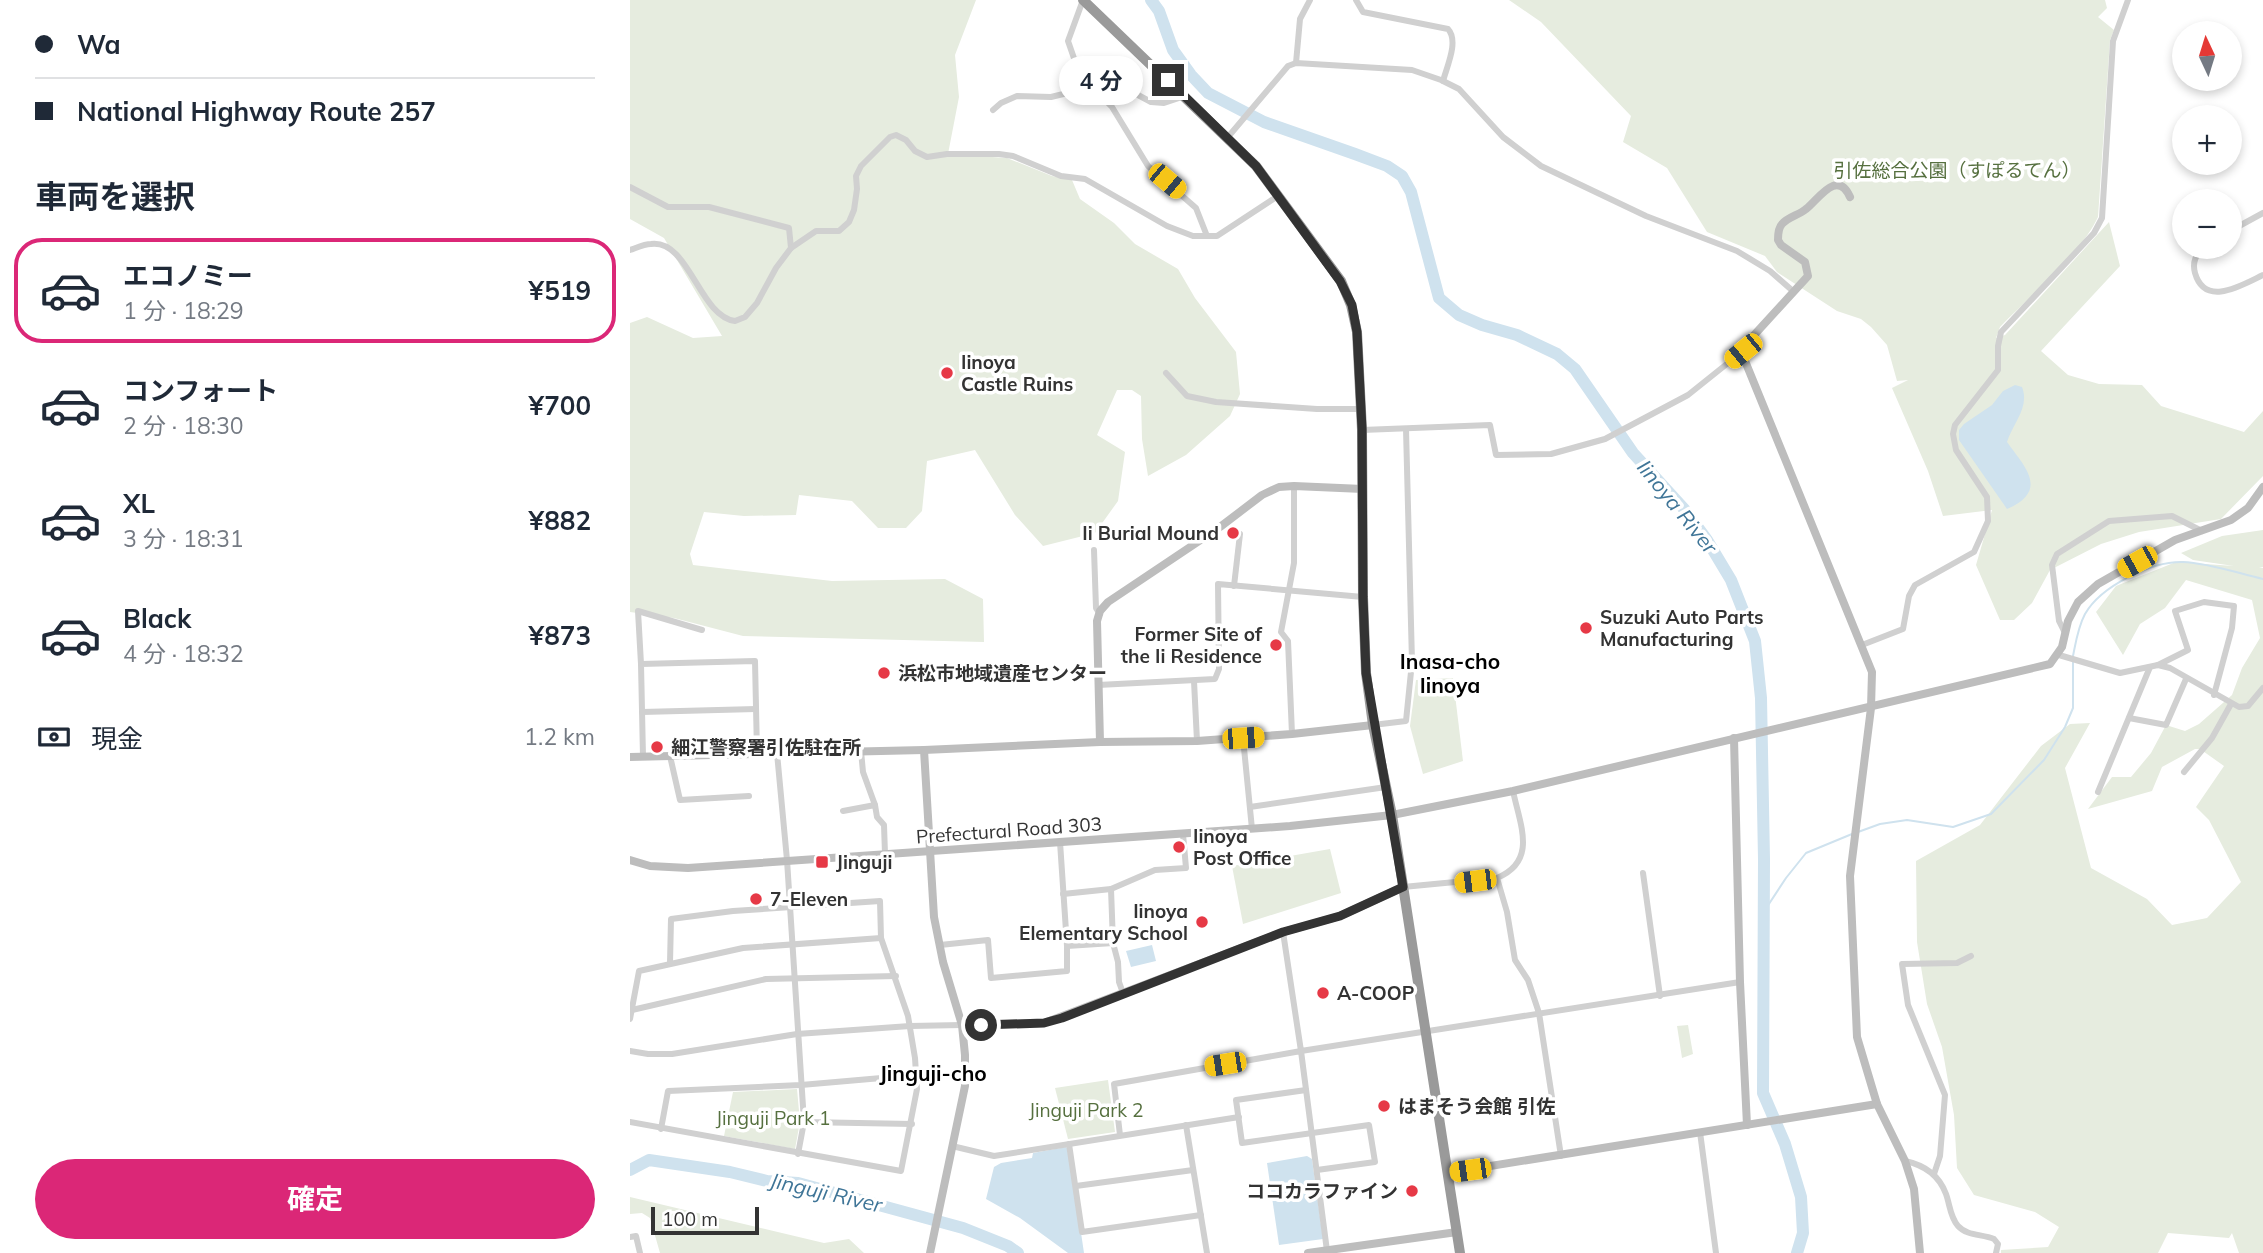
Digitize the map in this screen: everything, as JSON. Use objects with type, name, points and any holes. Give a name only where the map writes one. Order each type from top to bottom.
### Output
[{"type":"highway","points":[[1083,0],[1256,166],[1340,281],[1352,305],[1357,332],[1362,429],[1366,673],[1373,725],[1392,815],[1460,1253]]},
{"type":"street","points":[[1083,0],[1068,41],[1076,64],[1092,87],[1112,107],[1148,166],[1196,208],[1207,236]]},
{"type":"street","points":[[1296,63],[1300,19],[1310,0]]},
{"type":"street","points":[[1356,0],[1363,12],[1448,29],[1452,33],[1453,41],[1443,81]]},
{"type":"street","points":[[1862,645],[1903,629],[1909,596],[1915,585],[1974,552],[1988,521],[1987,497],[1956,450],[1953,434],[1955,425],[1998,370],[1997,346],[2001,332],[2094,233],[2102,218],[2113,41],[2128,0]]},
{"type":"street","points":[[1228,137],[1288,66],[1296,63],[1412,70],[1460,89],[1503,137],[1541,166],[1646,216],[1737,251],[1770,271],[1794,292]]},
{"type":"street","points":[[993,110],[1017,96],[1051,97],[1092,87],[1125,88],[1151,102],[1164,103],[1185,96]]},
{"type":"street","points":[[630,250],[653,243],[665,246],[685,264],[713,309],[726,320],[735,321],[745,317],[757,303],[775,268],[791,248],[816,231],[839,231],[849,222],[857,189],[856,176],[861,166],[890,136],[896,135],[927,157],[947,154],[999,154],[1013,156],[1061,176],[1085,179],[1167,226],[1193,236],[1217,236],[1279,195]]},
{"type":"street","points":[[1850,197],[1845,190],[1836,185],[1831,186],[1823,190],[1805,210],[1782,223],[1778,240],[1781,245],[1802,258],[1808,266],[1808,276],[1745,345],[1743,356],[1872,672],[1871,708],[1850,876],[1857,1037],[1877,1104],[1905,1161],[1914,1189],[1920,1253]]},
{"type":"street","points":[[630,187],[668,208],[709,207],[789,228],[791,248]]},
{"type":"street","points":[[2242,224],[2263,213]]},
{"type":"street","points":[[2195,259],[2194,267],[2199,282],[2214,292],[2224,292],[2263,275]]},
{"type":"street","points":[[1362,429],[1490,425],[1496,456],[1551,454],[1605,439],[1688,395],[1743,351]]},
{"type":"street","points":[[1166,373],[1187,396],[1216,402],[1317,409],[1361,409]]},
{"type":"street","points":[[630,757],[1197,741],[1406,721],[1412,662],[1406,429]]},
{"type":"street","points":[[1292,734],[1288,640],[1281,632],[1294,563],[1294,486]]},
{"type":"street","points":[[1100,742],[1097,621],[1108,601],[1220,527],[1262,495],[1279,487],[1363,489]]},
{"type":"street","points":[[2214,695],[2232,628],[2234,606],[2204,602],[2175,611],[2188,650],[2158,665],[2120,673],[2061,655],[2068,621],[2078,603],[2098,583],[2175,540],[2231,520],[2248,508],[2263,487]]},
{"type":"street","points":[[2066,635],[2059,621],[2052,565],[2057,554],[2109,521],[2172,516],[2202,531]]},
{"type":"street","points":[[1234,586],[1240,534]]},
{"type":"street","points":[[1094,550],[1096,608],[1100,614]]},
{"type":"street","points":[[1098,685],[1215,679],[1219,669],[1218,584],[1363,597]]},
{"type":"street","points":[[643,757],[638,611],[702,631]]},
{"type":"street","name":"Prefectural Road 303","points":[[631,863],[666,868],[1252,829],[1392,815],[1513,791],[1871,708],[2050,664],[2061,655]]},
{"type":"street","points":[[641,664],[755,661],[757,753]]},
{"type":"street","points":[[2158,665],[2170,668],[2239,707],[2248,706],[2263,688]]},
{"type":"street","points":[[2098,792],[2150,667]]},
{"type":"street","points":[[2129,718],[2166,725],[2186,679]]},
{"type":"street","points":[[1194,681],[1197,741]]},
{"type":"street","points":[[2184,772],[2211,738],[2231,704]]},
{"type":"street","points":[[642,712],[756,709]]},
{"type":"street","points":[[1243,738],[1252,829]]},
{"type":"street","points":[[1734,738],[1740,982],[1750,1124]]},
{"type":"street","points":[[924,750],[934,917],[962,1025],[965,1086],[931,1250]]},
{"type":"street","points":[[861,751],[863,772],[877,817],[884,825],[885,854]]},
{"type":"street","points":[[777,753],[787,860],[804,1122],[798,1154]]},
{"type":"street","points":[[670,756],[680,800],[749,796]]},
{"type":"street","points":[[1250,807],[1386,787]]},
{"type":"street","points":[[630,1051],[672,1054],[797,1034],[910,1026],[1044,1023],[1283,932],[1340,916],[1403,887],[1497,878],[1509,873],[1522,856],[1522,839],[1513,791]]},
{"type":"street","points":[[843,811],[875,805]]},
{"type":"street","points":[[1063,894],[1111,890],[1155,870],[1186,868],[1183,834]]},
{"type":"street","points":[[940,945],[988,940],[991,978],[1068,971],[1060,842]]},
{"type":"street","points":[[1643,873],[1660,996]]},
{"type":"street","points":[[1497,878],[1507,912],[1515,960],[1528,980],[1539,1013],[1561,1156]]},
{"type":"street","points":[[1111,890],[1113,943],[1123,993]]},
{"type":"street","points":[[630,1122],[901,1171],[912,1124],[917,1089],[916,1075],[910,1026],[896,976],[881,938],[880,901],[733,911],[671,919],[670,963]]},
{"type":"street","points":[[1283,932],[1327,1251]]},
{"type":"street","points":[[630,1019],[639,971],[743,948],[881,938]]},
{"type":"street","points":[[1067,946],[1113,943]]},
{"type":"street","points":[[1934,1174],[1941,1156],[1945,1095],[1908,1005],[1902,964],[1957,963],[1971,956]]},
{"type":"street","points":[[632,1010],[766,979],[896,976]]},
{"type":"street","points":[[1120,1135],[1114,1084],[1301,1051],[1740,982]]},
{"type":"street","points":[[661,1129],[668,1091],[916,1075]]},
{"type":"street","points":[[1306,1090],[1236,1100],[1242,1143],[1369,1125],[1375,1162],[1317,1170]]},
{"type":"street","points":[[1447,1173],[1877,1104]]},
{"type":"street","points":[[952,1146],[994,1156],[1239,1116]]},
{"type":"street","points":[[804,1122],[912,1124]]},
{"type":"street","points":[[1186,1125],[1207,1253]]},
{"type":"street","points":[[1700,1132],[1716,1253]]},
{"type":"street","points":[[1069,1144],[1082,1232],[1201,1215]]},
{"type":"street","points":[[1905,1161],[1916,1163],[1934,1174],[1945,1192],[1957,1225],[1967,1232],[1994,1239],[1997,1244],[1996,1253]]},
{"type":"street","points":[[1076,1186],[1193,1170]]},
{"type":"street","points":[[1308,1253],[1457,1232]]},
{"type":"street","points":[[630,1237],[636,1236],[640,1253]]},
{"type":"green space","points":[[630,0],[976,0],[955,55],[959,97],[948,154],[1007,158],[1052,176],[1072,180],[1080,199],[1114,223],[1135,244],[1178,269],[1195,298],[1236,352],[1240,394],[1230,416],[1186,455],[1148,476],[1142,439],[1141,396],[1132,390],[1117,390],[1097,435],[1125,452],[1118,501],[1095,533],[1043,546],[1015,515],[975,450],[927,461],[922,511],[906,528],[878,528],[852,501],[799,495],[796,515],[744,516],[704,512],[690,554],[693,565],[832,581],[945,579],[983,599],[984,642],[743,636],[674,618],[630,612],[630,323],[647,317],[693,338],[722,336],[664,238],[630,219]]},
{"type":"green space","name":"引佐総合公園（すぽるてん）","points":[[1509,0],[2105,0],[2107,8],[2098,17],[2114,30],[2110,40],[2098,217],[2079,246],[2054,275],[2000,327],[1996,338],[2005,335],[2109,222],[2120,266],[2041,351],[2068,375],[2099,384],[2142,385],[2161,406],[2244,432],[2263,411],[2263,476],[2221,519],[2139,532],[2101,544],[2050,570],[2032,603],[2014,620],[2000,620],[1976,565],[1992,510],[1943,516],[1928,471],[1892,388],[1908,380],[1897,381],[1887,345],[1861,319],[1837,311],[1777,272],[1765,256],[1707,232],[1667,168],[1623,142],[1631,116],[1541,22]]},
{"type":"green space","points":[[2263,530],[2263,567],[2259,568],[2263,568],[2263,1253],[2239,1253],[2232,1233],[2229,1238],[2168,1233],[2158,1253],[2001,1253],[2001,1250],[2048,1247],[2059,1227],[2035,1212],[1974,1195],[1957,1168],[1954,1115],[1942,1047],[1927,1004],[1917,942],[1916,861],[1980,825],[2041,746],[2070,724],[2090,723],[2065,768],[2091,868],[2147,899],[2172,925],[2207,918],[2241,882],[2209,820],[2196,807],[2224,766],[2200,749],[2195,749],[2162,767],[2152,791],[2088,809],[2112,777],[2131,777],[2151,753],[2166,725],[2185,731],[2199,724],[2232,695],[2242,668],[2260,638],[2252,600],[2186,580],[2165,608],[2140,624],[2123,655],[2096,612],[2116,586],[2176,562],[2234,566],[2193,560],[2181,553],[2222,536]]},
{"type":"green space","points":[[1453,678],[1463,761],[1423,774],[1410,726],[1416,680]]},
{"type":"green space","points":[[1330,849],[1341,893],[1243,924],[1232,866]]},
{"type":"green space","points":[[1688,1025],[1693,1054],[1682,1058],[1677,1026]]},
{"type":"green space","name":"Jinguji Park 2","points":[[1108,1080],[1115,1132],[1068,1139],[1055,1088]]},
{"type":"green space","name":"Jinguji Park 1","points":[[797,1089],[800,1122],[795,1149],[724,1136],[733,1092]]},
{"type":"green space","points":[[630,1197],[824,1243],[849,1239],[864,1253],[660,1253],[650,1218],[642,1213],[630,1214]]},
{"type":"water","points":[[2015,385],[2022,387],[2024,401],[2007,442],[2026,468],[2031,486],[2020,502],[2007,509],[1959,440],[1959,430],[1992,405],[2003,391]]},
{"type":"water","points":[[1152,945],[1156,961],[1131,967],[1126,951]]},
{"type":"water","points":[[1066,1147],[1069,1151],[1084,1253],[1068,1253],[1020,1218],[986,1199],[994,1167],[1001,1163],[1032,1158],[1033,1153]]},
{"type":"water","points":[[1307,1156],[1312,1159],[1323,1239],[1279,1245],[1267,1163]]},
{"type":"waterway","name":"Iinoya River","points":[[1151,0],[1159,11],[1173,50],[1208,93],[1264,122],[1387,166],[1402,176],[1411,192],[1439,298],[1459,315],[1517,335],[1557,354],[1575,369],[1633,453],[1685,510],[1731,580],[1755,641],[1761,698],[1764,859],[1763,1093],[1785,1144],[1801,1197],[1803,1233],[1797,1253]]},
{"type":"waterway","points":[[2073,656],[2085,614],[2103,594],[2128,577],[2157,566],[2183,562],[2213,566],[2263,579]]},
{"type":"waterway","points":[[1858,832],[1880,824],[1907,820],[1953,827],[1991,814],[2044,760],[2065,727],[2073,708],[2073,661]]},
{"type":"waterway","points":[[1763,913],[1806,853],[1852,834]]},
{"type":"waterway","name":"Jinguji River","points":[[630,1170],[649,1160],[730,1172],[767,1181],[798,1183],[963,1228],[1008,1246],[1018,1253]]},
{"type":"place","name":"Iinoya Castle Ruins","points":[[947,373]]},
{"type":"place","name":"Ii Burial Mound","points":[[1233,533]]},
{"type":"place","name":"Suzuki Auto Parts Manufacturing","points":[[1586,628]]},
{"type":"place","name":"Former Site of the Ii Residence","points":[[1276,645]]},
{"type":"place","name":"浜松市地域遺産センター","points":[[884,673]]},
{"type":"place","name":"細江警察署引佐駐在所","points":[[657,747]]},
{"type":"place","name":"Iinoya Post Office","points":[[1179,847]]},
{"type":"place","name":"Jinguji","points":[[822,862]]},
{"type":"place","name":"7-Eleven","points":[[756,899]]},
{"type":"place","name":"Iinoya Elementary School","points":[[1202,922]]},
{"type":"place","name":"A-COOP","points":[[1323,993]]},
{"type":"place","name":"はまそう会館 引佐","points":[[1384,1106]]},
{"type":"place","name":"ココカラファイン","points":[[1412,1191]]},
{"type":"district","name":"Inasa-cho Iinoya","points":[[1450,674]]},
{"type":"district","name":"Jinguji-cho","points":[[933,1074]]},
{"type":"route","points":[[981,1025],[1044,1023],[1062,1018],[1216,956],[1283,932],[1340,916],[1403,887],[1366,673],[1362,429],[1357,332],[1352,305],[1340,281],[1256,166],[1168,80]]}]
